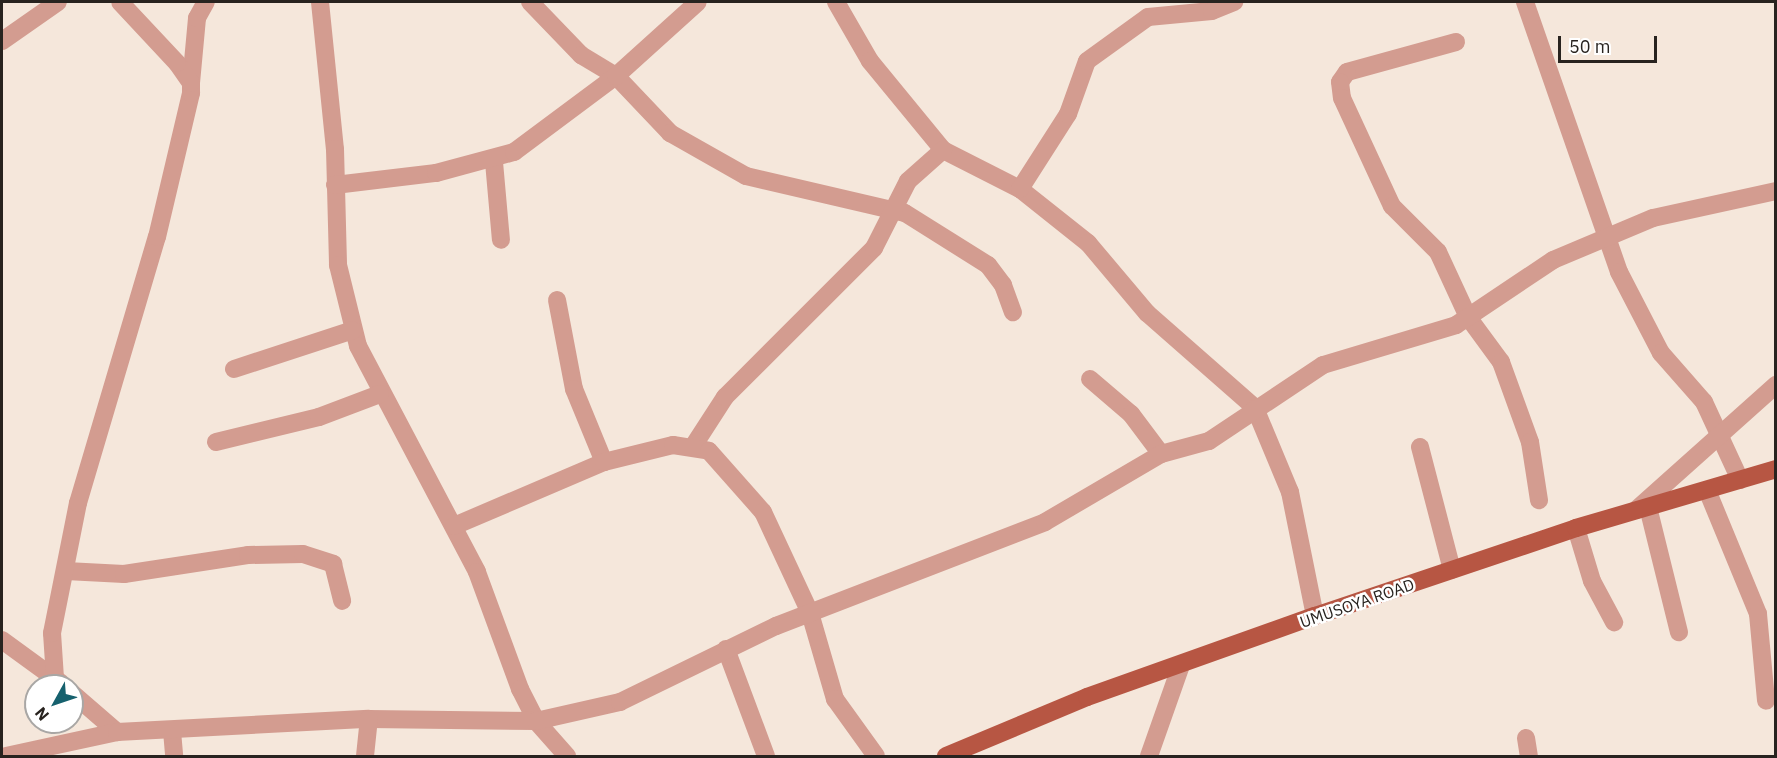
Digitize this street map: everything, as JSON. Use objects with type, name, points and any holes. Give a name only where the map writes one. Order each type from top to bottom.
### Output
[{"type":"main road","name":"UMUSOYA ROAD","points":[[946,756],[1181,665],[1316,616],[1576,528],[1776,469]]},
{"type":"street","points":[[2,41],[58,2]]},
{"type":"street","points":[[120,2],[177,63],[191,82]]},
{"type":"street","points":[[59,674],[52,633],[78,503],[157,237],[191,82],[196,53],[197,18],[206,2]]},
{"type":"street","points":[[320,2],[338,265],[353,330],[380,394],[454,526],[536,721],[567,756]]},
{"type":"street","points":[[530,2],[581,55],[616,76],[670,133],[746,176],[895,209],[988,265],[1003,285],[1013,312]]},
{"type":"street","points":[[334,185],[494,162],[616,76],[698,2]]},
{"type":"street","points":[[836,2],[870,61],[943,150],[1020,189],[1088,243],[1147,313],[1255,408],[1290,492],[1316,616]]},
{"type":"street","points":[[1020,189],[1068,114],[1087,61],[1148,16],[1212,11],[1233,2]]},
{"type":"street","points":[[1525,2],[1606,238],[1661,353],[1696,390],[1719,432],[1740,480]]},
{"type":"street","points":[[1456,42],[1356,68],[1340,82],[1342,98],[1384,193],[1438,252],[1468,317],[1501,362],[1530,442],[1539,500]]},
{"type":"street","points":[[177,63],[196,53]]},
{"type":"street","points":[[694,444],[725,397],[874,248],[908,181],[943,150]]},
{"type":"street","points":[[494,162],[501,240]]},
{"type":"street","points":[[6,756],[117,732],[172,731],[369,719],[536,721],[620,702],[726,650],[810,613],[1045,522],[1161,454],[1209,441],[1255,408],[1323,365],[1440,331],[1468,317],[1553,260],[1653,218],[1776,191]]},
{"type":"street","points":[[557,300],[574,388],[604,462]]},
{"type":"street","points":[[234,369],[353,330]]},
{"type":"street","points":[[1090,379],[1123,406],[1161,454]]},
{"type":"street","points":[[1679,632],[1642,508],[1719,432],[1776,385]]},
{"type":"street","points":[[216,442],[319,417],[380,394]]},
{"type":"street","points":[[454,526],[604,462],[651,448],[694,444],[737,477],[763,512],[810,613],[835,699],[876,756]]},
{"type":"street","points":[[1420,447],[1452,570]]},
{"type":"street","points":[[1707,490],[1758,614],[1766,701]]},
{"type":"street","points":[[1576,528],[1592,581],[1614,622]]},
{"type":"street","points":[[66,571],[124,574],[248,555],[303,554],[333,564],[342,601]]},
{"type":"street","points":[[2,640],[49,674]]},
{"type":"street","points":[[726,650],[766,756]]},
{"type":"street","points":[[1149,756],[1181,665]]},
{"type":"street","points":[[84,703],[117,732]]},
{"type":"street","points":[[365,756],[369,719]]},
{"type":"street","points":[[172,731],[174,756]]},
{"type":"street","points":[[1526,738],[1529,756]]}]
